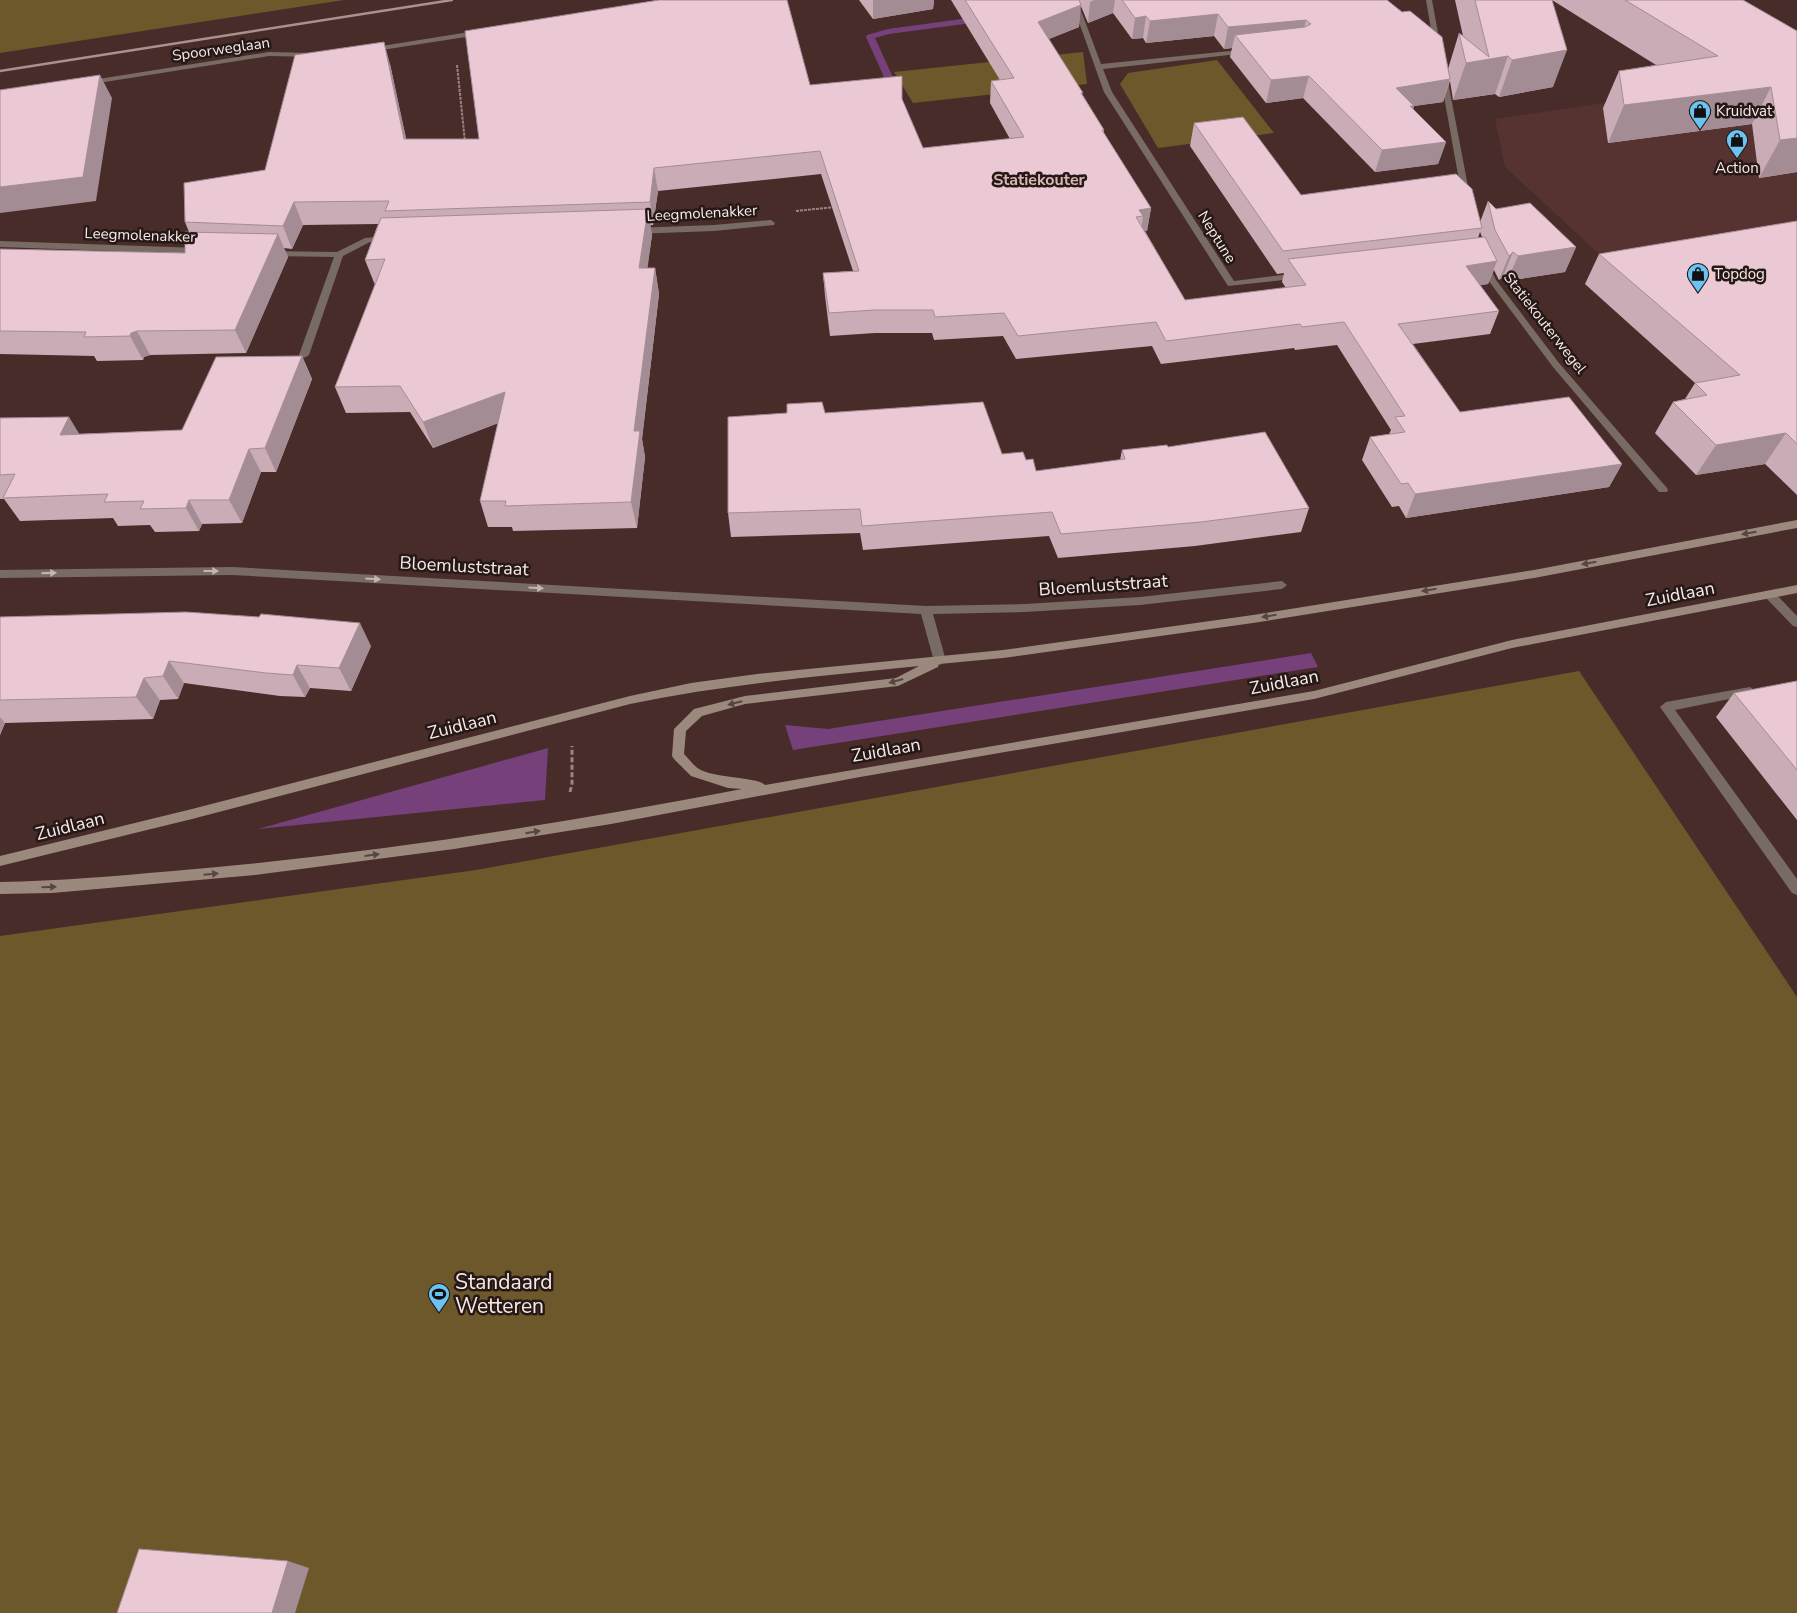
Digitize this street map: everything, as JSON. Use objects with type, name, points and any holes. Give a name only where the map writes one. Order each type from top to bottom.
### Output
[{"type":"main road","name":"Zuidlaan","points":[[0,861],[192,814],[572,715],[691,687],[757,678],[940,661],[1292,613],[1534,574],[1797,524]]},
{"type":"main road","name":"Zuidlaan","points":[[0,888],[52,887],[256,870],[454,844],[560,827],[774,788],[1314,695],[1512,644],[1797,589]]},
{"type":"main road","name":"Zuidlaan","points":[[774,788],[728,783],[695,773],[678,756],[680,729],[698,712],[745,700],[898,682],[940,661]]},
{"type":"street","name":"Neptune","points":[[1074,0],[1108,92],[1230,284],[1307,276]]},
{"type":"street","points":[[1429,0],[1440,56]]},
{"type":"street","points":[[361,51],[492,30]]},
{"type":"street","points":[[1098,66],[1252,50]]},
{"type":"street","name":"Spoorweglaan","points":[[77,85],[269,54],[324,56]]},
{"type":"street","points":[[1441,66],[1468,205]]},
{"type":"street","name":"Leegmolenakker","points":[[625,231],[714,228],[771,223]]},
{"type":"street","points":[[259,252],[339,255],[368,240],[398,239]]},
{"type":"street","name":"Leegmolenakker","points":[[0,244],[209,251]]},
{"type":"street","points":[[304,355],[339,255]]},
{"type":"street","name":"Statiekouterwegel","points":[[1480,255],[1492,280],[1556,365],[1663,490]]},
{"type":"street","name":"Bloemluststraat","points":[[0,574],[232,571],[926,610],[1025,608],[1140,601],[1282,585]]},
{"type":"street","points":[[1770,595],[1797,623]]},
{"type":"street","points":[[926,610],[940,661]]},
{"type":"street","points":[[1760,690],[1666,707],[1797,889]]},
{"type":"path","points":[[454,37],[466,140],[463,144]]},
{"type":"path","points":[[771,223],[793,212],[840,206]]},
{"type":"path","points":[[560,827],[572,784],[572,715]]},
{"type":"shaded area","points":[[0,0],[344,0],[0,53]]},
{"type":"shaded area","points":[[1083,52],[1087,84],[913,103],[894,72]]},
{"type":"shaded area","points":[[1217,60],[1274,133],[1158,148],[1120,84],[1128,73]]},
{"type":"shaded area","points":[[1797,75],[1797,437],[1505,167],[1495,119]]},
{"type":"shaded area","points":[[1311,653],[1318,667],[793,750],[785,725],[828,729]]},
{"type":"shaded area","points":[[1579,671],[1797,997],[1797,1613],[0,1613],[0,936],[476,870]]},
{"type":"shaded area","points":[[548,748],[545,800],[258,829]]},
{"type":"building","points":[[659,0],[787,0],[810,85],[902,76],[902,99],[923,148],[1024,137],[991,81],[1014,78],[965,0],[1079,0],[1081,5],[1038,22],[1083,93],[1081,93],[1104,130],[1102,130],[1151,208],[1139,210],[1143,216],[1136,217],[1185,300],[1306,285],[1288,259],[1485,237],[1497,261],[1466,266],[1499,311],[1398,324],[1460,412],[1569,397],[1622,464],[1415,494],[1408,483],[1401,484],[1370,437],[1405,432],[1395,417],[1405,416],[1344,322],[1302,327],[1300,324],[1166,341],[1156,322],[1018,336],[1004,313],[935,317],[933,310],[874,310],[829,313],[823,273],[859,271],[820,151],[654,168],[650,202],[385,211],[389,201],[294,202],[283,226],[185,222],[184,183],[265,170],[295,55],[384,42],[404,139],[479,139],[465,31]]},
{"type":"building","points":[[1122,0],[1387,0],[1402,12],[1410,11],[1442,37],[1450,79],[1396,88],[1414,106],[1410,106],[1446,142],[1382,150],[1309,76],[1271,80],[1235,35],[1305,27],[1311,24],[1306,20],[1228,27],[1218,14],[1150,21],[1146,16],[1135,18]]},
{"type":"building","points":[[1475,0],[1552,0],[1567,50],[1512,60],[1508,56],[1466,63],[1459,33],[1489,57]]},
{"type":"building","points":[[1625,0],[1743,0],[1797,31],[1797,138],[1780,140],[1771,87],[1624,105],[1619,71],[1718,56]]},
{"type":"building","points":[[100,75],[83,177],[0,187],[0,90]]},
{"type":"building","points":[[1243,117],[1301,195],[1456,174],[1472,189],[1482,228],[1283,251],[1194,123]]},
{"type":"building","points":[[1488,201],[1496,209],[1530,203],[1576,247],[1518,256],[1513,252],[1509,256],[1495,230]]},
{"type":"building","points":[[648,209],[639,268],[655,268],[634,431],[640,431],[631,502],[505,506],[506,501],[480,501],[505,392],[423,422],[400,386],[335,387],[385,259],[365,260],[381,218]]},
{"type":"building","points":[[1797,221],[1797,444],[1786,433],[1716,445],[1673,402],[1707,395],[1695,383],[1740,375],[1599,254]]},
{"type":"building","points":[[185,232],[278,234],[235,330],[137,331],[131,333],[130,336],[84,337],[86,332],[0,331],[0,249],[185,253]]},
{"type":"building","points":[[302,356],[265,448],[249,449],[229,500],[189,500],[186,508],[140,509],[144,501],[104,502],[108,494],[3,498],[15,474],[0,475],[0,418],[69,417],[60,435],[182,430],[216,357]]},
{"type":"building","points":[[822,402],[825,413],[983,402],[1002,454],[1023,452],[1026,460],[1033,459],[1036,471],[1125,459],[1122,450],[1167,445],[1168,447],[1265,432],[1309,508],[1201,522],[1061,534],[1052,512],[862,526],[860,509],[728,513],[728,417],[787,413],[787,404]]},
{"type":"building","points":[[186,612],[259,617],[261,614],[360,623],[339,668],[297,665],[293,675],[169,661],[163,676],[144,678],[136,697],[0,700],[0,617]]},
{"type":"building","points":[[1797,681],[1797,770],[1734,693]]},
{"type":"building","points":[[139,1549],[288,1561],[272,1613],[117,1613]]},
{"type":"waterway","points":[[896,95],[870,37],[888,32],[984,19]]},
{"type":"railway","points":[[0,71],[452,0]]},
{"type":"place","name":"Kruidvat","points":[[1700,130]]},
{"type":"place","name":"Action","points":[[1737,159]]},
{"type":"place","name":"Topdog","points":[[1698,293]]},
{"type":"place","name":"Standaard Wetteren","points":[[439,1313]]},
{"type":"district","name":"Statiekouter","points":[[1039,179]]}]
